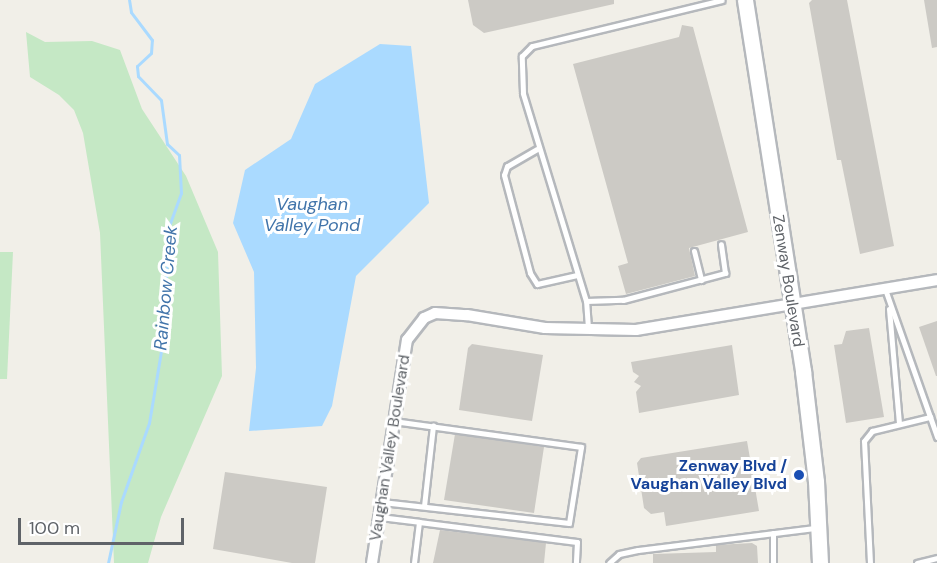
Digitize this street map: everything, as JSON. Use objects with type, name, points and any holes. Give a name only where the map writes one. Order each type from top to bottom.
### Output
[{"type":"street","name":"Zenway Boulevard","points":[[745,0],[815,470],[820,563]]},
{"type":"street","name":"Vaughan Valley Boulevard","points":[[372,563],[407,340],[424,318],[435,313],[588,330],[636,330],[792,305],[887,293],[937,280]]},
{"type":"lane","points":[[588,330],[586,302],[537,149],[523,93],[522,56],[532,46],[722,0]]},
{"type":"lane","points":[[537,149],[507,165],[504,175],[530,273],[537,284],[577,275]]},
{"type":"lane","points":[[586,302],[623,300],[725,273],[721,244]]},
{"type":"lane","points":[[694,251],[700,280]]},
{"type":"lane","points":[[887,293],[937,437]]},
{"type":"lane","points":[[887,293],[899,424]]},
{"type":"lane","points":[[870,563],[864,441],[872,431],[930,417]]},
{"type":"lane","points":[[382,502],[569,523],[581,447],[394,421]]},
{"type":"lane","points":[[424,506],[433,426]]},
{"type":"lane","points":[[380,517],[578,542],[576,563]]},
{"type":"lane","points":[[414,563],[419,522]]},
{"type":"lane","points":[[609,563],[619,554],[638,550],[818,527]]},
{"type":"lane","points":[[773,533],[773,563]]},
{"type":"lane","points":[[917,563],[937,558]]},
{"type":"green space","points":[[26,32],[45,42],[92,41],[120,50],[142,109],[186,176],[218,252],[222,376],[161,517],[148,563],[114,563],[100,233],[83,133],[74,110],[59,95],[30,77]]},
{"type":"green space","points":[[0,252],[13,252],[7,379],[0,379]]},
{"type":"water","name":"Vaughan Valley Pond","points":[[380,44],[411,46],[429,203],[356,276],[332,406],[322,426],[249,431],[256,368],[254,272],[233,223],[245,170],[291,139],[315,84]]},
{"type":"building","points":[[468,0],[614,0],[614,4],[484,33],[473,25]]},
{"type":"building","points":[[812,0],[847,0],[894,246],[860,254],[841,160],[837,160],[809,3]]},
{"type":"building","points":[[924,0],[937,0],[937,47],[932,48]]},
{"type":"building","points":[[682,25],[693,27],[748,232],[689,248],[695,276],[626,294],[618,266],[628,263],[573,64],[679,37]]},
{"type":"building","points":[[937,321],[937,376],[936,376],[919,327]]},
{"type":"building","points":[[869,328],[884,417],[846,423],[834,345],[842,344],[846,331]]},
{"type":"building","points":[[472,344],[543,355],[532,421],[459,410],[468,348]]},
{"type":"building","points":[[732,345],[739,395],[639,413],[636,392],[641,386],[634,382],[639,376],[633,372],[631,362]]},
{"type":"building","points":[[455,434],[544,447],[534,513],[444,500]]},
{"type":"building","points":[[747,441],[759,511],[666,526],[664,512],[651,514],[644,508],[637,463],[641,458]]},
{"type":"building","points":[[225,472],[327,487],[315,563],[292,563],[213,549]]},
{"type":"building","points":[[440,530],[546,543],[544,563],[433,563]]},
{"type":"building","points":[[752,543],[757,546],[758,563],[653,563],[653,554],[716,552],[716,545]]},
{"type":"waterway","name":"Rainbow Creek","points":[[108,563],[121,502],[149,423],[162,345],[169,226],[181,193],[179,155],[167,144],[161,100],[138,76],[137,66],[151,53],[152,40],[131,12],[129,0]]},
{"type":"place","name":"Zenway Blvd / Vaughan Valley Blvd","points":[[799,475]]}]
